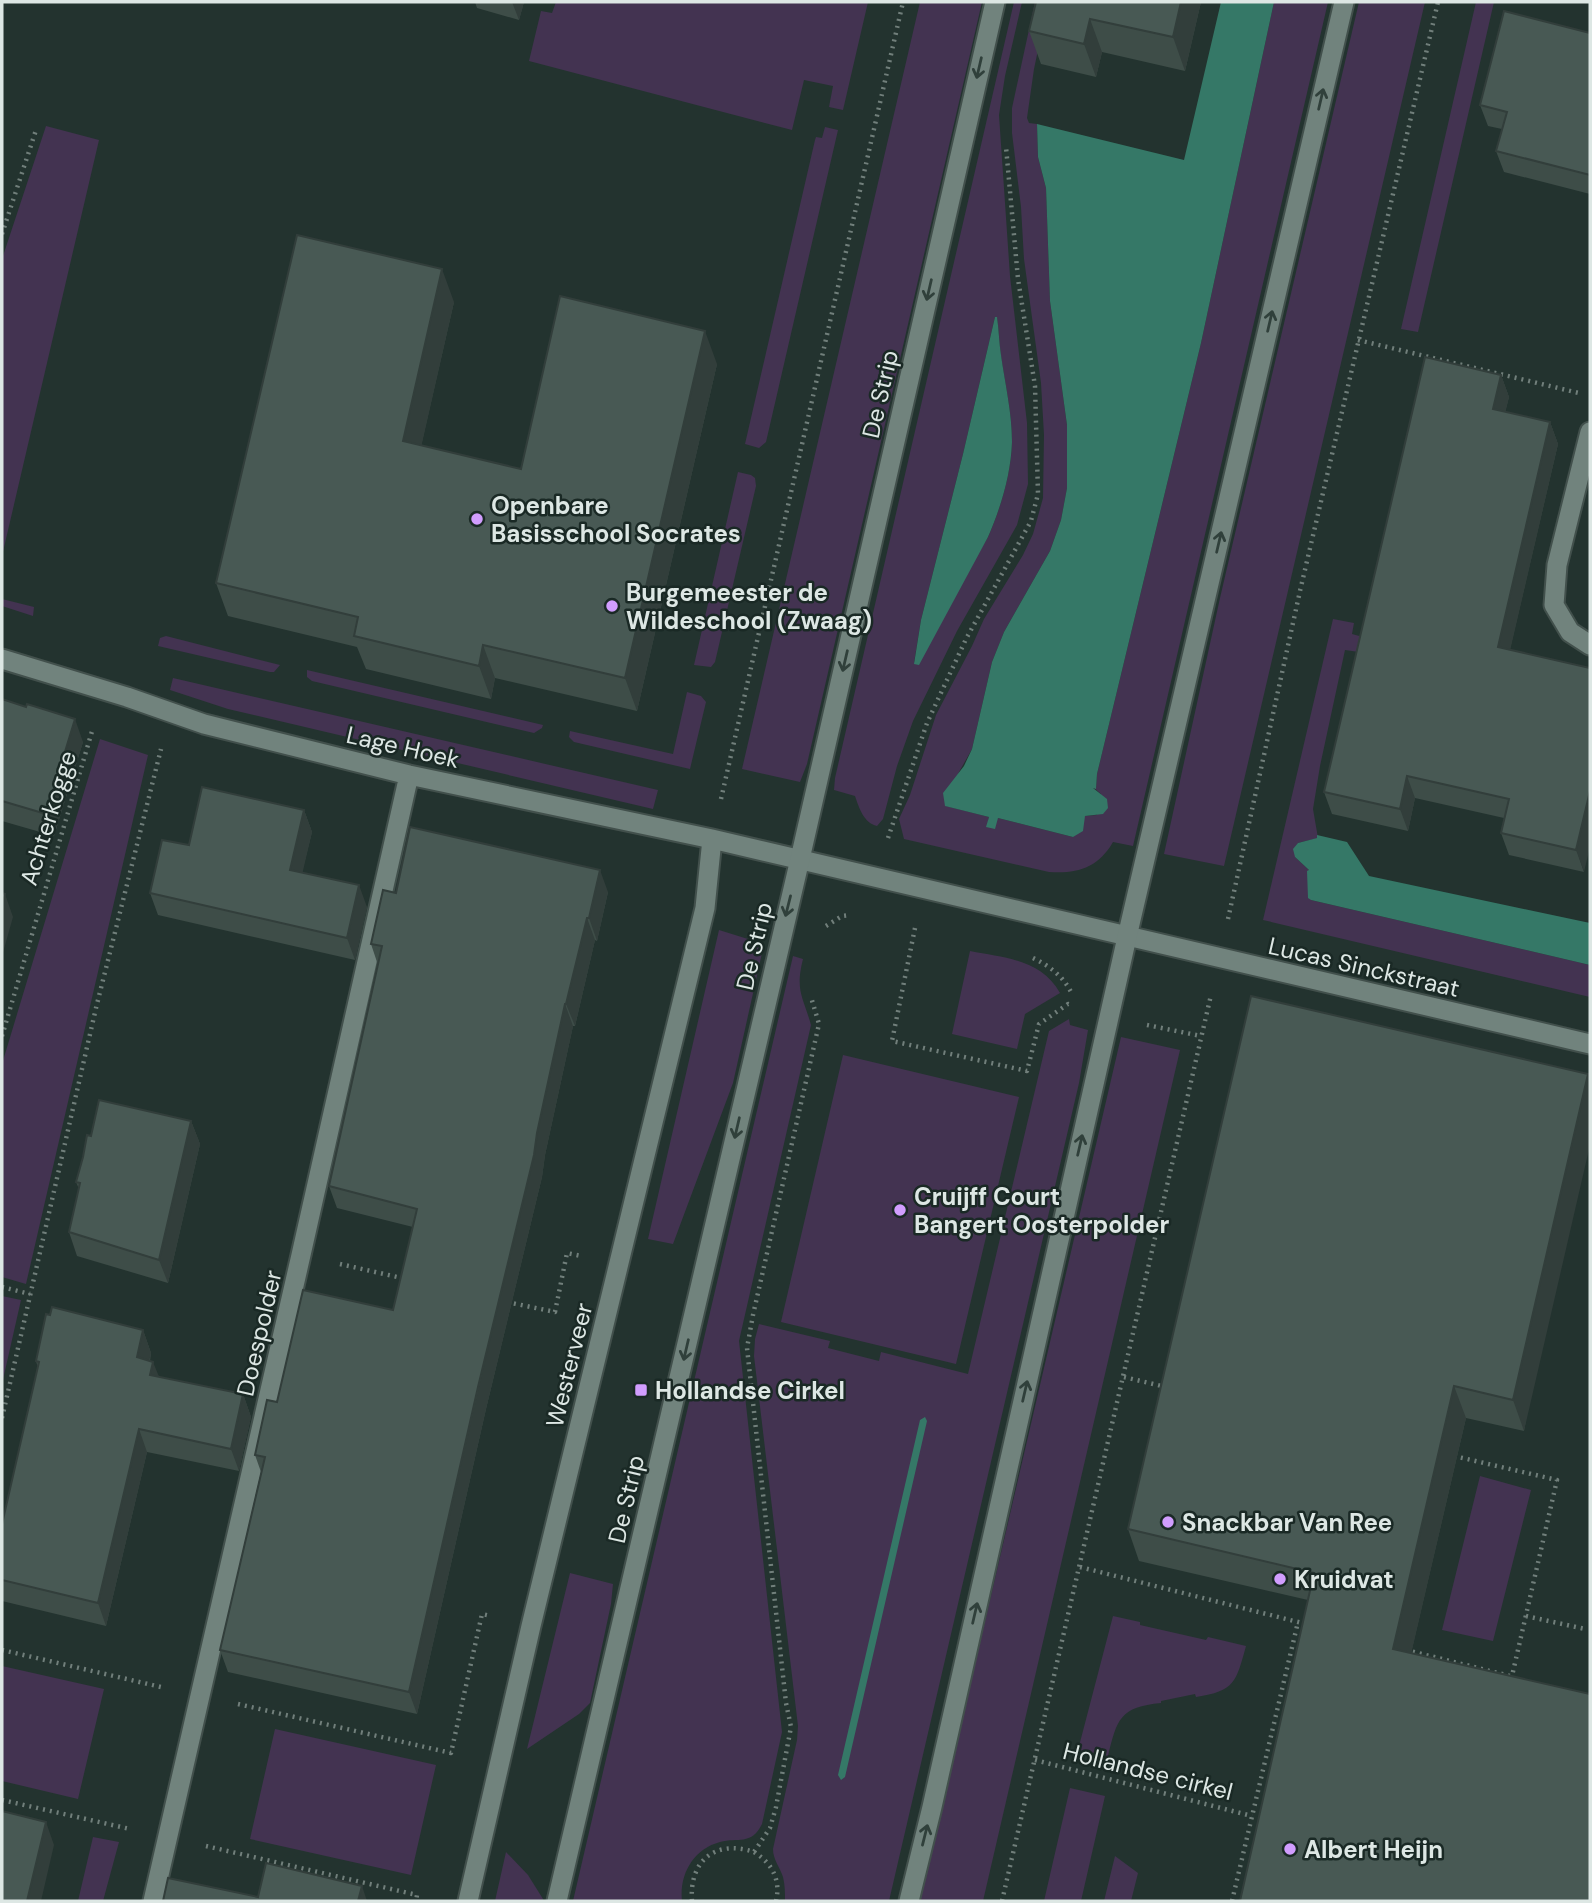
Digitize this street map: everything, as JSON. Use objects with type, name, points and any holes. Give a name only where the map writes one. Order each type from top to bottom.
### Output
[{"type":"street","name":"De Strip","points":[[557,1901],[800,859],[995,2]]},
{"type":"street","points":[[909,1901],[1127,937],[1344,2]]},
{"type":"street","points":[[1590,432],[1557,565],[1554,605],[1570,632],[1590,645]]},
{"type":"street","name":"Lage Hoek","points":[[2,659],[204,724],[409,775],[800,859]]},
{"type":"street","name":"Doespolder","points":[[153,1901],[409,775]]},
{"type":"street","name":"Westerveer","points":[[468,1901],[531,1626],[705,908],[712,839]]},
{"type":"street","name":"Lucas Sinckstraat","points":[[800,859],[1590,1044]]},
{"type":"path","points":[[712,839],[903,2]]},
{"type":"path","points":[[2,234],[36,130]]},
{"type":"path","points":[[893,822],[927,723],[966,639],[1031,522],[1038,494],[1035,386],[1018,279],[1006,141]]},
{"type":"path","points":[[1358,340],[1590,395]]},
{"type":"path","name":"Achterkogge","points":[[2,1036],[103,690]]},
{"type":"path","points":[[2,1418],[96,1008],[170,711]]},
{"type":"path","points":[[781,937],[811,942],[822,928],[842,916],[861,914]]},
{"type":"path","points":[[903,925],[915,928],[892,1041],[1027,1071],[1039,1024],[1068,1004],[1078,1008],[1070,989],[1058,974],[1026,955]]},
{"type":"path","points":[[754,1852],[770,1828],[791,1727],[747,1348],[819,1024],[810,995]]},
{"type":"path","points":[[1109,1018],[1201,1036]]},
{"type":"path","points":[[501,1300],[555,1312],[567,1253],[619,1265]]},
{"type":"path","points":[[301,1255],[408,1279]]},
{"type":"path","points":[[2,1287],[30,1294]]},
{"type":"path","points":[[1124,1377],[1178,1390]]},
{"type":"path","points":[[1405,1649],[1512,1676],[1557,1480],[1449,1454]]},
{"type":"path","points":[[1080,1567],[1311,1626]]},
{"type":"path","points":[[2,1650],[451,1753],[482,1614],[531,1626]]},
{"type":"path","points":[[1526,1616],[1585,1629]]},
{"type":"path","name":"Hollandse cirkel","points":[[1232,1901],[1298,1622]]},
{"type":"path","name":"Hollandse cirkel","points":[[1035,1760],[1252,1816]]},
{"type":"path","points":[[2,1800],[417,1895],[416,1901]]},
{"type":"path","points":[[692,1901],[691,1885],[696,1869],[707,1857],[724,1848],[740,1847],[765,1859],[773,1869],[778,1881],[776,1901]]},
{"type":"shaded area","points":[[556,2],[868,2],[843,110],[829,107],[833,86],[804,80],[792,130],[529,61],[541,11],[552,13]]},
{"type":"shaded area","points":[[920,2],[982,2],[807,764],[800,782],[742,769]]},
{"type":"shaded area","points":[[1014,2],[1022,2],[999,115],[1010,276],[1027,423],[1028,484],[1017,525],[957,631],[913,721],[897,766],[883,819],[877,826],[865,818],[855,796],[834,790]],"holes":[[[995,317],[1012,431],[1010,466],[988,537],[914,663],[921,620]]]},
{"type":"shaded area","points":[[1035,2],[1048,2],[1027,118],[1029,123],[1037,124],[1038,157],[1046,188],[1050,301],[1067,425],[1067,488],[1061,520],[1050,551],[1004,632],[992,662],[972,749],[959,772],[946,806],[989,817],[987,827],[998,818],[1073,837],[1085,816],[1097,815],[1101,794],[1093,787],[1096,788],[1097,774],[1201,343],[1274,2],[1328,2],[1133,846],[1113,842],[1094,863],[1069,872],[1049,872],[904,839],[899,819],[910,795],[936,715],[984,619],[1023,555],[1033,534],[1043,498],[1041,383],[1024,259],[1012,133],[1012,108]]},
{"type":"shaded area","points":[[1221,2],[1274,2],[1201,343],[1097,774],[1096,789],[1093,788],[1107,799],[1108,808],[1103,814],[1085,816],[1083,831],[1073,837],[998,818],[995,829],[986,827],[989,817],[945,806],[943,793],[964,766],[972,749],[992,662],[1004,632],[1050,551],[1061,520],[1067,488],[1067,425],[1050,301],[1046,188],[1038,157],[1037,124],[1184,160]]},
{"type":"shaded area","points":[[1359,2],[1425,2],[1224,866],[1164,854],[1220,598]]},
{"type":"shaded area","points":[[1476,2],[1494,2],[1418,332],[1401,329]]},
{"type":"shaded area","points":[[46,126],[99,140],[2,556],[2,259]]},
{"type":"shaded area","points":[[825,127],[838,130],[766,442],[759,448],[745,444],[815,140],[816,137],[822,138]]},
{"type":"shaded area","points":[[995,317],[1012,431],[1007,478],[988,537],[919,665],[914,664],[921,620]]},
{"type":"shaded area","points":[[738,472],[755,478],[756,486],[715,662],[711,667],[694,665]]},
{"type":"shaded area","points":[[2,599],[34,607],[33,616],[2,606]]},
{"type":"shaded area","points":[[1333,619],[1354,623],[1352,634],[1363,637],[1359,652],[1345,650],[1313,809],[1318,838],[1298,843],[1295,857],[1309,870],[1311,900],[1590,965],[1590,997],[1263,920]]},
{"type":"shaded area","points":[[166,636],[280,665],[274,672],[270,672],[158,646],[160,638]]},
{"type":"shaded area","points":[[307,670],[543,725],[534,733],[312,681],[307,677]]},
{"type":"shaded area","points":[[173,678],[658,790],[653,809],[228,709],[170,690]]},
{"type":"shaded area","points":[[687,692],[701,696],[706,702],[690,769],[574,742],[569,737],[570,731],[673,754]]},
{"type":"shaded area","points":[[100,739],[148,755],[26,1284],[2,1277],[2,1064]]},
{"type":"shaded area","points":[[1317,835],[1347,842],[1369,876],[1590,923],[1590,965],[1311,900],[1308,898],[1309,870],[1295,857],[1293,849],[1298,843],[1317,838]]},
{"type":"shaded area","points":[[719,930],[764,944],[733,1083],[673,1244],[648,1239]]},
{"type":"shaded area","points":[[970,951],[1009,958],[1032,967],[1043,973],[1060,993],[1025,1014],[1017,1049],[952,1034]]},
{"type":"shaded area","points":[[793,956],[803,959],[800,986],[811,1025],[739,1341],[782,1732],[762,1824],[749,1838],[710,1845],[695,1857],[683,1882],[682,1901],[573,1901]]},
{"type":"shaded area","points":[[1069,1019],[1070,1025],[1088,1030],[1079,1083],[889,1901],[785,1901],[783,1877],[773,1849],[798,1726],[754,1356],[759,1324],[830,1341],[828,1348],[879,1361],[881,1352],[968,1374],[1049,1031]]},
{"type":"shaded area","points":[[1121,1037],[1180,1050],[983,1901],[920,1901]]},
{"type":"shaded area","name":"Cruijff Court Bangert Oosterpolder","points":[[843,1055],[1019,1097],[956,1364],[781,1322]]},
{"type":"shaded area","points":[[2,1296],[21,1300],[2,1384]]},
{"type":"shaded area","points":[[925,1417],[927,1421],[845,1777],[841,1780],[838,1775],[920,1420]]},
{"type":"shaded area","points":[[1480,1476],[1531,1490],[1493,1641],[1442,1630]]},
{"type":"shaded area","points":[[570,1573],[613,1584],[590,1703],[579,1714],[527,1749]]},
{"type":"shaded area","points":[[1113,1616],[1206,1640],[1208,1637],[1246,1646],[1236,1676],[1226,1688],[1209,1695],[1196,1697],[1195,1694],[1161,1701],[1137,1708],[1122,1717],[1114,1733],[1108,1756],[1078,1750]]},
{"type":"shaded area","points":[[2,1666],[104,1689],[78,1799],[2,1781]]},
{"type":"shaded area","points":[[275,1729],[436,1765],[411,1875],[250,1839]]},
{"type":"shaded area","points":[[1070,1788],[1105,1796],[1081,1901],[1044,1901]]},
{"type":"shaded area","points":[[93,1837],[119,1842],[103,1901],[78,1901]]},
{"type":"shaded area","points":[[506,1852],[528,1875],[542,1901],[495,1901]]},
{"type":"shaded area","points":[[1115,1856],[1138,1873],[1131,1901],[1104,1901]]},
{"type":"building","points":[[1036,2],[1181,2],[1173,37],[1090,19],[1084,44],[1029,31]]},
{"type":"building","points":[[1504,11],[1590,33],[1590,175],[1496,151],[1507,112],[1480,105]]},
{"type":"building","points":[[297,235],[442,269],[403,441],[521,469],[560,296],[705,331],[625,678],[483,645],[479,666],[354,636],[358,617],[216,583]]},
{"type":"building","points":[[1425,357],[1501,375],[1493,409],[1550,422],[1498,647],[1590,668],[1590,791],[1576,850],[1501,833],[1509,799],[1407,776],[1400,809],[1324,792]]},
{"type":"building","points":[[2,699],[75,719],[46,814],[2,801]]},
{"type":"building","points":[[202,787],[304,810],[290,870],[359,885],[347,938],[150,893],[162,840],[189,845]]},
{"type":"building","points":[[410,827],[600,870],[565,1004],[534,1155],[409,1692],[220,1650],[265,1457],[255,1455],[267,1400],[277,1402],[303,1290],[393,1310],[417,1209],[329,1186],[382,946],[371,944],[383,890],[396,893]]},
{"type":"building","points":[[1251,996],[1588,1074],[1513,1400],[1454,1386],[1393,1649],[1590,1694],[1590,1901],[1240,1901],[1314,1573],[1128,1529]]},
{"type":"building","points":[[99,1100],[191,1121],[159,1260],[69,1232],[80,1183],[76,1182],[87,1135],[91,1136]]},
{"type":"building","points":[[52,1307],[143,1330],[137,1357],[153,1362],[150,1375],[243,1394],[231,1449],[139,1429],[98,1603],[2,1580],[2,1524],[39,1362],[36,1361],[46,1314],[50,1315]]},
{"type":"building","points":[[2,1811],[46,1822],[27,1901],[2,1901]]},
{"type":"building","points":[[266,1863],[362,1886],[358,1901],[163,1901],[168,1878],[258,1897]]},
{"type":"place","name":"Openbare Basisschool Socrates","points":[[477,519]]},
{"type":"place","name":"Burgemeester de Wildeschool (Zwaag)","points":[[612,606]]},
{"type":"place","name":"Cruijff Court Bangert Oosterpolder","points":[[900,1210]]},
{"type":"place","name":"Hollandse Cirkel","points":[[641,1390]]},
{"type":"place","name":"Snackbar Van Ree","points":[[1168,1522]]},
{"type":"place","name":"Kruidvat","points":[[1280,1579]]},
{"type":"place","name":"Albert Heijn","points":[[1290,1849]]}]
